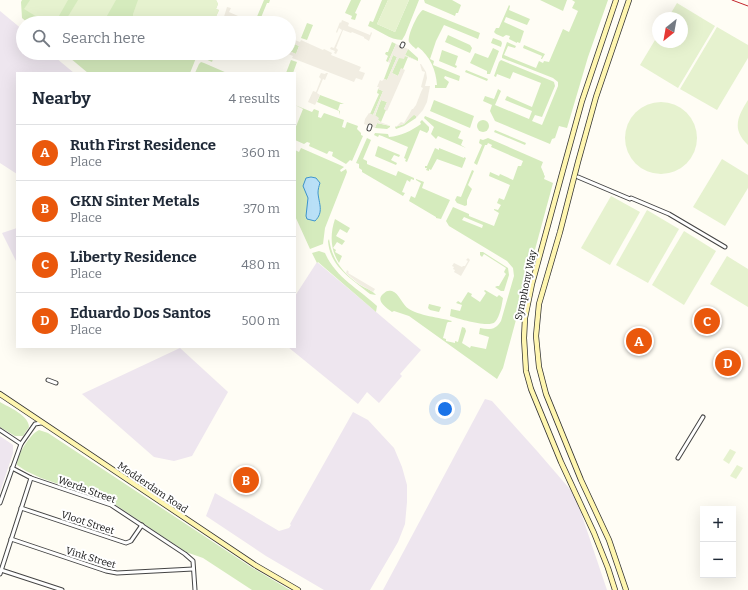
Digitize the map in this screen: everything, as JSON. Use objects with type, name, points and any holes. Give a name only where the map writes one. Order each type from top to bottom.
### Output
[{"type":"main road","name":"Symphony Way","points":[[615,590],[594,533],[561,462],[531,389],[526,371],[524,338],[525,318],[534,277],[563,170],[582,101],[616,0]]},
{"type":"main road","name":"Symphony Way","points":[[626,590],[609,540],[581,480],[546,394],[539,367],[536,336],[539,304],[562,225],[596,97],[630,0]]},
{"type":"main road","name":"Modderdam Road","points":[[0,394],[249,562],[298,590]]},
{"type":"street","points":[[578,177],[630,200],[631,198],[669,214],[725,247]]},
{"type":"street","points":[[48,380],[56,383]]},
{"type":"street","points":[[678,458],[704,417]]},
{"type":"street","points":[[34,418],[35,424]]},
{"type":"street","points":[[0,503],[21,444],[35,424],[41,422]]},
{"type":"street","points":[[0,430],[21,444]]},
{"type":"street","name":"Werda Street","points":[[12,468],[31,478],[111,505],[185,554],[193,561],[193,569]]},
{"type":"street","points":[[0,574],[31,478]]},
{"type":"street","name":"Vloot Street","points":[[21,508],[126,543],[131,541],[142,525]]},
{"type":"street","name":"Vink Street","points":[[11,539],[106,571],[117,573],[193,569]]},
{"type":"street","points":[[193,569],[194,590]]},
{"type":"street","points":[[1,570],[62,590]]},
{"type":"shaded area","points":[[227,7],[231,8],[229,12],[238,16],[228,16],[224,16]]},
{"type":"shaded area","points":[[0,11],[16,24],[16,60],[58,60],[73,72],[16,72],[16,173],[0,163]]},
{"type":"shaded area","points":[[342,20],[349,23],[348,26],[370,35],[371,32],[372,33],[369,41],[364,37],[343,30],[336,48],[338,50],[336,54],[334,53],[335,51],[330,49],[331,47],[334,48],[342,30],[339,28],[337,33],[336,32]]},
{"type":"shaded area","points":[[301,40],[332,53],[331,55],[361,67],[359,71],[365,73],[362,80],[356,78],[354,82],[296,60],[299,46],[296,45],[296,41],[300,42]]},
{"type":"shaded area","points":[[396,44],[408,49],[405,55],[418,61],[405,56],[404,59],[399,58],[392,73],[398,76],[401,68],[405,70],[387,111],[384,109],[387,102],[381,100],[375,115],[379,118],[378,120],[380,122],[391,126],[377,123],[375,128],[364,124],[365,119],[369,113],[373,115],[383,91],[377,87],[380,80],[387,80],[397,57],[393,55],[390,63],[388,62]]},
{"type":"shaded area","points":[[420,64],[426,72],[427,78],[425,86],[430,86],[427,102],[423,110],[416,118],[414,115],[404,124],[395,127],[401,122],[404,123],[416,105],[423,88],[421,87],[425,72],[422,71]]},
{"type":"shaded area","points":[[321,73],[328,73],[325,80],[323,79],[317,93],[320,95],[315,105],[308,102],[313,91],[316,92],[321,79],[319,77]]},
{"type":"shaded area","points":[[16,228],[16,261],[2,233]]},
{"type":"shaded area","points":[[468,258],[470,260],[461,276],[454,272],[454,267],[452,266],[454,263],[462,267],[465,266]]},
{"type":"shaded area","points":[[317,262],[421,350],[400,374],[402,376],[379,403],[367,392],[358,404],[289,348],[296,348],[296,294]]},
{"type":"shaded area","points":[[347,270],[349,272],[348,273],[375,289],[373,292],[359,284],[346,273]]},
{"type":"shaded area","points":[[180,348],[228,392],[192,456],[174,461],[154,457],[82,394]]},
{"type":"shaded area","points":[[485,399],[492,401],[575,495],[607,590],[383,590]]},
{"type":"shaded area","points":[[353,412],[368,420],[394,448],[402,467],[407,485],[405,524],[398,542],[370,590],[324,590],[266,556],[206,516],[215,493],[279,531],[289,528]]},
{"type":"shaded area","points":[[0,436],[13,445],[13,453],[0,492]]},
{"type":"green space","points":[[22,0],[216,0],[218,4],[216,9],[219,10],[216,16],[22,16]]},
{"type":"green space","points":[[30,0],[68,0],[59,16],[36,16],[24,9]]},
{"type":"green space","points":[[78,0],[116,0],[107,16],[68,16]]},
{"type":"green space","points":[[138,0],[216,0],[218,4],[216,9],[219,10],[216,16],[133,16]]},
{"type":"green space","points":[[264,0],[270,0],[269,3],[267,3],[262,16],[257,16]]},
{"type":"green space","points":[[351,0],[361,0],[355,13],[357,14],[355,20],[351,19],[352,16],[345,13]]},
{"type":"green space","points":[[382,0],[388,0],[377,24],[395,32],[409,0],[419,0],[402,40],[389,37],[368,26],[370,21],[373,22]]},
{"type":"green space","points":[[388,0],[409,0],[395,32],[377,24]]},
{"type":"green space","points":[[424,0],[452,0],[461,5],[455,16],[425,3]]},
{"type":"green space","points":[[540,0],[567,0],[563,11]]},
{"type":"green space","points":[[572,0],[608,0],[588,57],[567,128],[559,126],[555,138],[552,139],[550,144],[495,121],[490,111],[492,105],[483,101],[485,96],[494,99],[498,89],[501,91],[495,105],[529,119],[532,111],[505,100],[507,96],[532,107],[541,83],[513,72],[510,79],[497,74],[496,77],[494,76],[501,60],[554,82],[555,86],[542,117],[535,115],[532,121],[542,125],[558,86],[558,82],[553,78],[502,58],[502,56],[507,42],[516,46],[515,48],[508,46],[504,55],[536,68],[539,61],[543,63],[544,61],[549,62],[563,29],[569,32],[578,11],[572,8],[575,2]]},
{"type":"green space","points":[[677,3],[715,26],[678,88],[640,65],[652,45],[652,48],[688,48],[688,12],[672,12]]},
{"type":"green space","points":[[509,5],[509,10],[530,19],[527,25],[506,17],[504,22],[524,31],[520,43],[509,39],[510,36],[506,35],[503,37],[494,32],[496,28],[499,28]]},
{"type":"green space","points":[[423,10],[480,33],[478,39],[444,25],[436,41],[430,59],[434,61],[433,65],[460,76],[459,81],[445,76],[444,78],[449,82],[446,88],[435,88],[435,85],[437,85],[432,64],[418,47],[416,49],[409,42],[413,24]]},
{"type":"green space","points":[[307,23],[313,25],[307,40],[301,38]]},
{"type":"green space","points":[[717,27],[748,45],[748,58],[717,110],[680,89]]},
{"type":"green space","points":[[448,35],[470,45],[472,48],[470,53],[445,42]]},
{"type":"green space","points":[[493,38],[501,41],[501,47],[491,43]]},
{"type":"green space","points":[[392,42],[396,44],[388,62],[386,61],[388,56],[385,54],[388,52]]},
{"type":"green space","points":[[296,45],[299,46],[296,54]]},
{"type":"green space","points":[[524,45],[545,54],[541,59],[542,56],[523,48]]},
{"type":"green space","points":[[493,48],[499,51],[490,74],[487,74],[487,71],[470,63],[475,53],[488,58]]},
{"type":"green space","points":[[408,49],[418,58],[418,61],[405,55]]},
{"type":"green space","points":[[442,50],[458,56],[455,65],[457,66],[456,68],[439,61]]},
{"type":"green space","points":[[393,55],[397,57],[387,80],[384,79]]},
{"type":"green space","points":[[399,57],[408,57],[398,76],[392,73]]},
{"type":"green space","points":[[72,60],[195,60],[190,72],[87,72]]},
{"type":"green space","points":[[291,60],[297,62],[293,72],[286,72]]},
{"type":"green space","points":[[201,62],[225,72],[195,72]]},
{"type":"green space","points":[[466,70],[488,79],[487,81],[465,72]]},
{"type":"green space","points":[[378,89],[383,91],[373,115],[370,114],[379,94],[377,93]]},
{"type":"green space","points":[[320,95],[344,104],[340,104],[338,110],[340,111],[339,115],[339,111],[317,102]]},
{"type":"green space","points":[[381,100],[387,102],[384,109],[386,110],[381,122],[375,116]]},
{"type":"green space","points":[[434,100],[474,116],[470,128],[430,111]]},
{"type":"green space","points":[[748,100],[748,145],[739,133],[738,122],[741,112]]},
{"type":"green space","points":[[661,102],[675,105],[687,112],[694,124],[697,138],[694,152],[687,164],[675,171],[661,174],[647,171],[635,164],[628,152],[625,138],[628,124],[635,112],[647,105]]},
{"type":"green space","points":[[296,105],[312,112],[314,109],[319,111],[318,117],[321,118],[324,113],[344,120],[342,127],[345,128],[347,122],[358,126],[357,129],[363,136],[352,161],[350,160],[346,164],[332,156],[333,152],[329,151],[327,154],[309,146],[310,143],[307,142],[304,144],[296,140],[296,126],[303,109]]},
{"type":"green space","points":[[414,114],[416,118],[404,126],[396,129],[395,127],[404,124]]},
{"type":"green space","points":[[425,116],[461,131],[458,138],[463,140],[461,145],[466,148],[438,136],[436,139],[431,134],[434,127],[424,118]]},
{"type":"green space","points":[[422,120],[429,127],[429,130],[427,133],[420,130],[407,162],[404,158],[408,147],[382,136],[379,135],[378,137],[374,135],[375,133],[388,134],[389,137],[402,134],[421,124],[420,122]]},
{"type":"green space","points":[[483,120],[487,122],[489,126],[487,130],[483,132],[479,130],[477,126],[479,122]]},
{"type":"green space","points":[[377,123],[390,127],[387,129],[375,128]]},
{"type":"green space","points":[[495,130],[526,143],[525,145],[494,132]]},
{"type":"green space","points":[[367,138],[371,140],[363,159],[367,161],[367,164],[396,176],[398,171],[414,178],[414,180],[411,179],[410,182],[407,180],[402,192],[405,193],[403,196],[362,172],[359,168],[359,164],[356,163]]},
{"type":"green space","points":[[488,138],[543,162],[541,167],[545,176],[544,179],[553,183],[503,368],[497,379],[409,316],[394,311],[392,312],[381,302],[380,299],[385,292],[392,291],[397,294],[407,307],[413,311],[423,315],[452,321],[447,323],[443,338],[446,339],[446,341],[455,343],[455,341],[458,342],[462,327],[465,328],[466,331],[462,343],[470,348],[471,346],[486,349],[489,337],[479,334],[480,328],[495,328],[501,321],[514,276],[513,268],[507,261],[449,226],[446,221],[453,207],[469,214],[469,216],[494,226],[499,213],[494,209],[498,210],[501,205],[497,203],[499,198],[504,200],[510,185],[489,176],[490,172],[499,176],[500,174],[513,180],[518,166],[521,166],[523,161],[491,147],[492,145],[488,143],[485,145],[477,165],[474,163],[482,145],[479,143],[480,139],[483,140]],"holes":[[[464,217],[483,225],[482,228],[462,220]]]},
{"type":"green space","points":[[378,146],[400,155],[399,157],[394,155],[391,160],[397,163],[396,165],[375,156]]},
{"type":"green space","points":[[301,148],[344,167],[340,170],[341,172],[346,169],[347,172],[325,228],[323,244],[310,249],[296,218],[296,150],[299,152]]},
{"type":"green space","points":[[435,148],[439,150],[439,148],[466,158],[462,168],[437,159],[431,170],[426,170],[427,168],[425,168],[425,166],[427,166]]},
{"type":"green space","points":[[722,159],[748,175],[748,188],[725,226],[693,207]]},
{"type":"green space","points":[[472,170],[474,171],[468,185],[472,189],[467,200],[467,205],[465,206],[457,203],[455,200],[457,196],[461,197]]},
{"type":"green space","points":[[416,179],[424,182],[422,188],[450,200],[441,219],[436,218],[409,201],[411,196],[415,198],[421,183]]},
{"type":"green space","points":[[611,196],[640,212],[610,265],[581,248]]},
{"type":"green space","points":[[647,210],[679,229],[648,283],[616,265]]},
{"type":"green space","points":[[335,219],[350,228],[347,233],[340,229],[336,236],[345,241],[342,245],[337,242],[333,248],[336,250],[335,252],[342,256],[339,263],[332,247],[332,230]]},
{"type":"green space","points":[[684,231],[716,251],[684,305],[652,285]]},
{"type":"green space","points":[[329,239],[330,247],[336,260],[348,276],[376,295],[370,294],[343,272],[337,265],[330,250]]},
{"type":"green space","points":[[319,251],[325,253],[341,276],[377,306],[376,312],[318,262],[317,263],[312,253]]},
{"type":"green space","points":[[480,252],[483,252],[508,268],[509,275],[504,291],[501,291],[495,287],[499,286],[506,274],[504,272],[506,268],[484,254],[482,257]]},
{"type":"green space","points":[[727,256],[748,269],[748,307],[710,284]]},
{"type":"green space","points":[[485,290],[497,297],[499,295],[503,298],[497,320],[495,322],[492,324],[480,324],[450,316],[451,309],[460,311],[462,305],[456,303],[458,301],[461,303],[468,292],[480,302],[486,293],[484,291]]},
{"type":"green space","points":[[429,304],[441,307],[439,312],[430,310],[428,308]]},
{"type":"green space","points":[[0,402],[18,412],[26,419],[29,427],[23,436],[15,436],[0,427]]},
{"type":"green space","points":[[39,430],[48,433],[251,567],[290,590],[252,590],[203,558],[186,552],[113,503],[41,478],[26,471],[17,465],[19,456],[28,440],[35,432]]},
{"type":"green space","points":[[730,449],[736,452],[729,464],[723,460]]},
{"type":"green space","points":[[737,465],[743,468],[736,479],[730,476]]},
{"type":"water","points":[[306,178],[316,178],[320,183],[318,193],[320,211],[318,218],[315,221],[307,219],[308,198],[303,186]]},
{"type":"railway","points":[[732,0],[748,6]]},
{"type":"place","name":"Liberty Residence","points":[[707,321]]},
{"type":"place","name":"Ruth First Residence","points":[[639,341]]},
{"type":"place","name":"Eduardo Dos Santos","points":[[728,363]]},
{"type":"place","name":"GKN Sinter Metals","points":[[246,480]]}]
